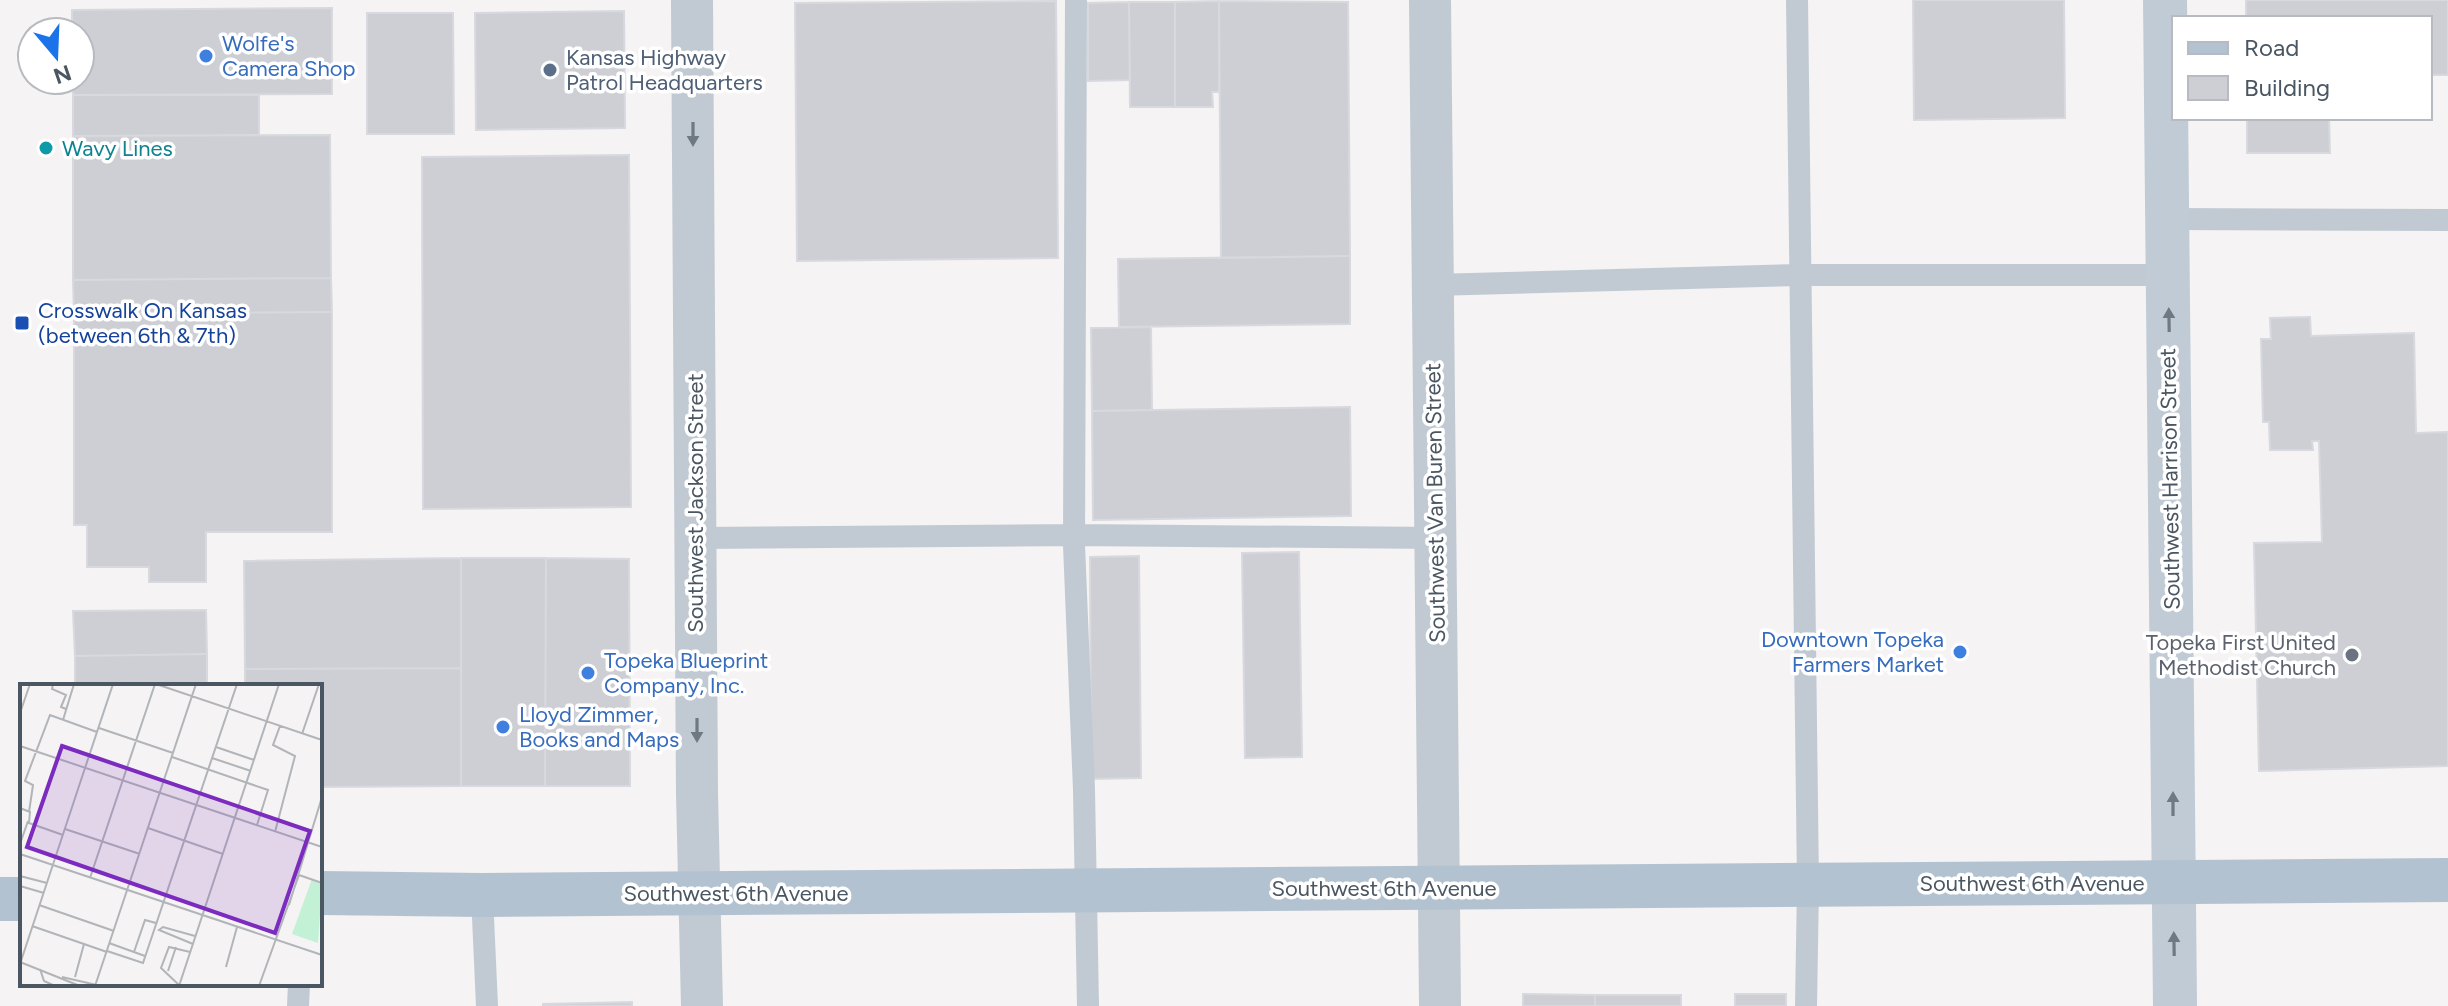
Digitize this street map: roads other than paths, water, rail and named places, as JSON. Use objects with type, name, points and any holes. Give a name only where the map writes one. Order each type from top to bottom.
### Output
[{"type":"main road","name":"Southwest Harrison Street","points":[[2165,0],[2175,1006]]},
{"type":"main road","name":"Southwest 6th Avenue","points":[[322,893],[482,895],[2448,880]]},
{"type":"street","name":"Southwest Jackson Street","points":[[692,0],[698,893],[702,1006]]},
{"type":"street","name":"Southwest Van Buren Street","points":[[1430,0],[1440,1006]]},
{"type":"lane","points":[[1076,0],[1075,535],[1088,1006]]},
{"type":"lane","points":[[1797,0],[1808,885],[1806,1006]]},
{"type":"lane","points":[[2167,219],[2448,220]]},
{"type":"lane","points":[[1433,285],[1800,275],[2168,275]]},
{"type":"lane","points":[[696,538],[1075,535],[1436,538]]},
{"type":"lane","points":[[482,895],[487,1006]]},
{"type":"lane","points":[[298,1006],[299,986]]},
{"type":"place","name":"Wolfe's Camera Shop","points":[[206,56]]},
{"type":"place","name":"Kansas Highway Patrol Headquarters","points":[[550,70]]},
{"type":"place","name":"Wavy Lines","points":[[46,148]]},
{"type":"place","name":"Crosswalk On Kansas (between 6th & 7th)","points":[[22,323]]},
{"type":"place","name":"Downtown Topeka Farmers Market","points":[[1960,652]]},
{"type":"place","name":"Topeka First United Methodist Church","points":[[2352,655]]},
{"type":"place","name":"Topeka Blueprint Company, Inc.","points":[[588,673]]},
{"type":"place","name":"Lloyd Zimmer, Books and Maps","points":[[503,727]]}]
